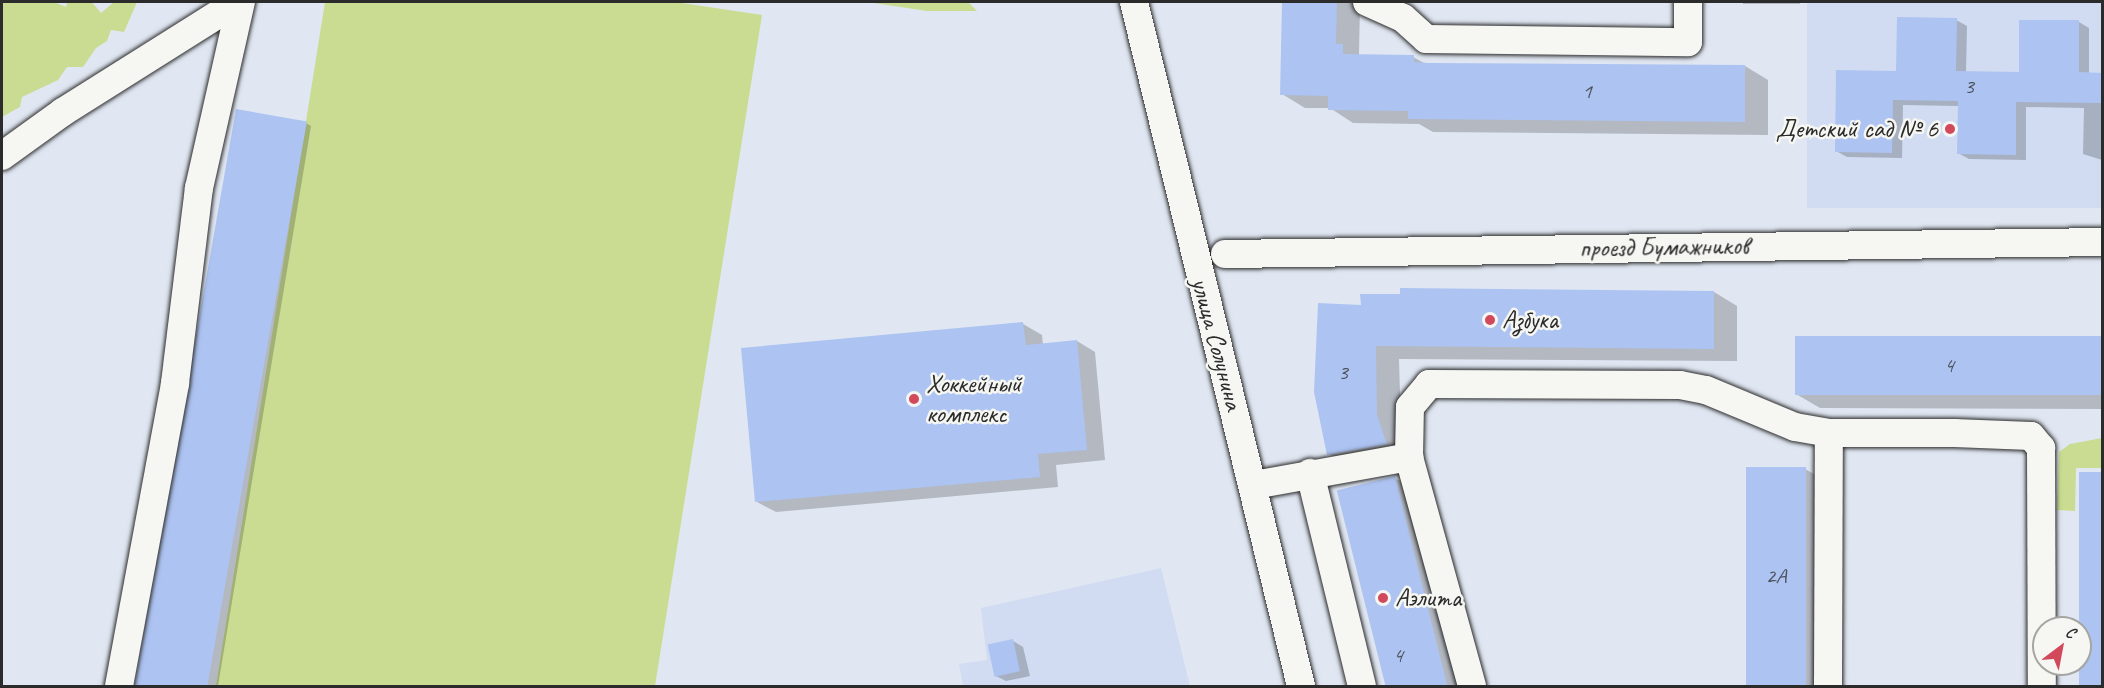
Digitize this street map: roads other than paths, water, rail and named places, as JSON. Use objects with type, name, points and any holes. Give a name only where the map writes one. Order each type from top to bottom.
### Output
[{"type":"street","points":[[2,156],[63,112],[240,2]]},
{"type":"street","points":[[119,687],[175,383],[199,188],[240,2]]},
{"type":"street","name":"улица Солунина","points":[[1134,2],[1194,256],[1254,485],[1301,687]]},
{"type":"street","points":[[1367,2],[1402,18],[1426,39],[1688,42],[1688,2]]},
{"type":"street","name":"проезд Бумажников","points":[[1225,254],[2103,242]]},
{"type":"street","points":[[1472,687],[1409,457],[1410,407],[1429,384],[1680,385],[1706,390],[1795,427],[1829,433],[2031,436],[2041,448],[2043,476],[2042,687]]},
{"type":"street","points":[[1828,687],[1829,433]]},
{"type":"street","points":[[1254,485],[1310,473],[1409,457]]},
{"type":"street","points":[[1310,473],[1362,687]]},
{"type":"place","name":"Детский сад № 6","points":[[1950,129]]},
{"type":"place","name":"Азбука","points":[[1490,320]]},
{"type":"place","name":"Хоккейный комплекс","points":[[914,399]]},
{"type":"place","name":"Аэлита","points":[[1383,598]]}]
